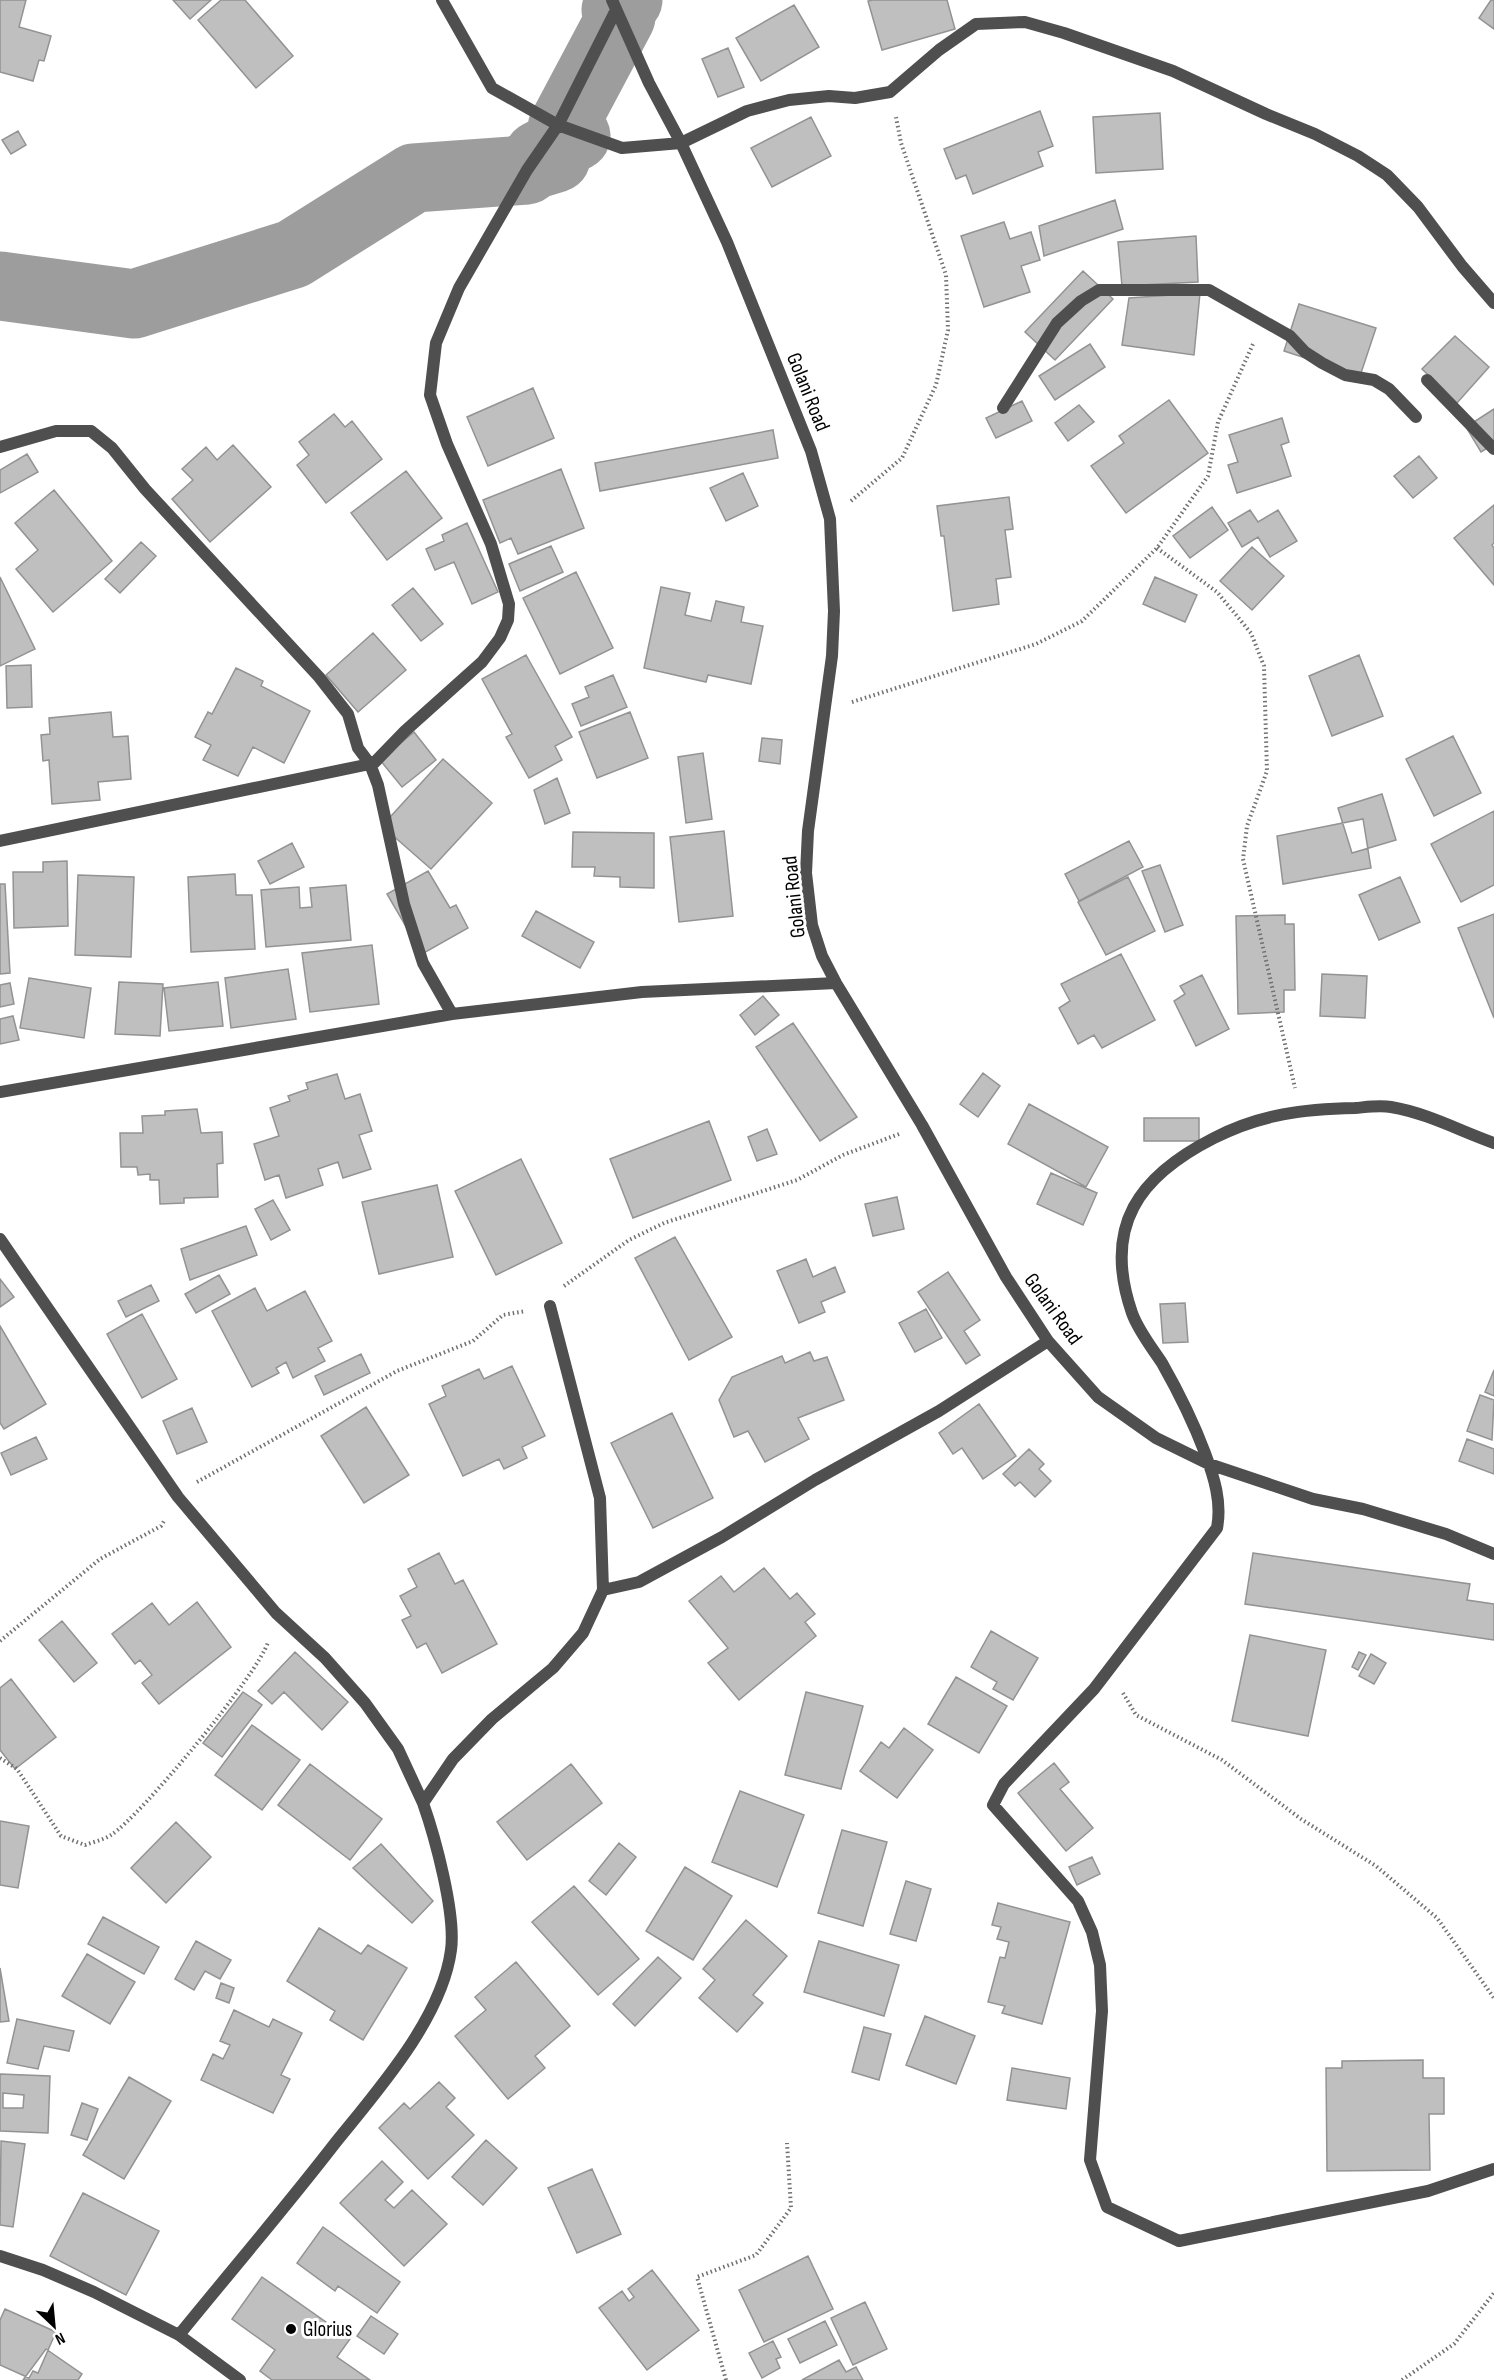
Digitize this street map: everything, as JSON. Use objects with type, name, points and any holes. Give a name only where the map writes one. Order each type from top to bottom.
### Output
[{"type":"street","points":[[442,0],[492,88],[558,125],[622,148],[681,143],[747,111],[789,100],[829,96],[855,98],[890,92],[939,50],[976,24],[1025,22],[1173,71],[1315,134],[1388,175],[1418,207],[1462,266],[1494,303]]},
{"type":"street","points":[[0,841],[370,764],[482,662],[500,638],[508,620],[509,604],[491,544],[447,444],[430,395],[436,343],[459,288],[527,170],[558,125],[614,5]]},
{"type":"street","name":"Golani Road","points":[[614,5],[649,83],[681,143],[727,242],[811,452],[830,519],[834,611],[826,711],[808,831],[806,873],[812,925],[822,956],[836,983],[922,1125],[1006,1277],[1048,1341],[1098,1396],[1155,1438],[1209,1464],[1313,1498],[1363,1509],[1436,1531],[1494,1554]]},
{"type":"street","points":[[1003,408],[1064,314],[1099,290],[1209,290],[1290,336],[1305,352],[1322,363],[1345,375],[1374,380],[1389,389],[1416,417]]},
{"type":"street","points":[[1427,380],[1494,449]]},
{"type":"street","points":[[0,447],[56,431],[91,432],[112,448],[145,489],[319,677],[348,714],[358,748],[370,764],[378,785],[404,904],[423,963],[452,1014]]},
{"type":"street","points":[[0,1092],[452,1014],[642,992],[836,983]]},
{"type":"street","points":[[1494,1143],[1417,1113],[1389,1106],[1300,1110],[1235,1127],[1188,1151],[1161,1171],[1137,1198],[1123,1232],[1122,1274],[1132,1314],[1190,1411],[1209,1464],[1221,1509],[1217,1528],[1094,1689],[1004,1784],[993,1805],[1078,1901],[1092,1932],[1100,1965],[1102,2012],[1090,2160],[1107,2207],[1179,2241],[1428,2191],[1494,2169]]},
{"type":"street","points":[[0,1239],[178,1497],[276,1614],[326,1658],[365,1703],[398,1749],[423,1803],[436,1840],[449,1917],[451,1949],[438,1993],[410,2047],[178,2336]]},
{"type":"street","points":[[423,1803],[453,1759],[492,1719],[553,1668],[583,1633],[603,1590],[600,1498],[550,1306]]},
{"type":"street","points":[[603,1590],[639,1582],[722,1537],[815,1480],[939,1411],[1048,1341]]},
{"type":"street","points":[[0,2256],[43,2270],[94,2292],[178,2336],[240,2380]]},
{"type":"path","points":[[830,519],[902,458],[936,385],[948,330],[946,275],[901,143],[890,92]]},
{"type":"path","points":[[826,711],[1036,644],[1082,621],[1157,548],[1208,476],[1218,422],[1262,322]]},
{"type":"path","points":[[1157,548],[1217,592],[1251,633],[1264,666],[1268,771],[1247,826],[1243,859],[1300,1110]]},
{"type":"path","points":[[0,1641],[100,1559],[161,1526],[178,1497]]},
{"type":"path","points":[[0,1758],[17,1769],[61,1836],[85,1845],[110,1836],[135,1814],[172,1774],[248,1675],[267,1646],[276,1614]]},
{"type":"path","points":[[1108,1670],[1136,1715],[1222,1760],[1301,1819],[1376,1866],[1437,1918],[1494,1998]]},
{"type":"path","points":[[726,2380],[697,2277],[756,2255],[790,2208],[787,2143]]},
{"type":"path","points":[[1402,2380],[1454,2344],[1494,2293]]},
{"type":"building","points":[[0,0],[26,0],[19,27],[51,36],[44,61],[39,60],[33,81],[0,72]]},
{"type":"building","points":[[173,0],[211,0],[190,19]]},
{"type":"building","points":[[221,0],[245,0],[293,56],[256,88],[198,20]]},
{"type":"building","points":[[947,0],[955,29],[882,50],[868,1]]},
{"type":"building","points":[[1491,0],[1494,0],[1494,29],[1479,18]]},
{"type":"building","points":[[794,5],[819,47],[761,81],[736,38]]},
{"type":"building","points":[[728,48],[744,87],[718,97],[702,59]]},
{"type":"building","points":[[1040,111],[1053,146],[1038,152],[1043,166],[973,194],[966,175],[956,179],[944,149]]},
{"type":"building","points":[[1160,113],[1163,169],[1096,173],[1093,117]]},
{"type":"building","points":[[811,117],[831,156],[772,187],[751,148]]},
{"type":"building","points":[[18,131],[26,145],[11,154],[2,140]]},
{"type":"building","points":[[1115,200],[1123,229],[1044,256],[1039,226]]},
{"type":"building","points":[[1004,222],[1010,239],[1031,232],[1040,260],[1021,266],[1030,292],[984,307],[961,236]]},
{"type":"building","points":[[1196,236],[1198,282],[1122,286],[1118,242]]},
{"type":"building","points":[[1083,271],[1113,299],[1055,360],[1025,332]]},
{"type":"building","points":[[1200,293],[1194,355],[1122,345],[1129,298]]},
{"type":"building","points":[[1299,304],[1376,328],[1360,376],[1284,351]]},
{"type":"building","points":[[1455,336],[1489,367],[1457,403],[1422,369]]},
{"type":"building","points":[[1090,344],[1105,367],[1055,400],[1039,376]]},
{"type":"building","points":[[533,388],[554,438],[488,466],[467,417]]},
{"type":"building","points":[[1169,400],[1208,453],[1126,513],[1091,466],[1124,443],[1119,436]]},
{"type":"building","points":[[1022,401],[1032,421],[996,438],[986,418]]},
{"type":"building","points":[[1079,405],[1094,422],[1068,441],[1055,423]]},
{"type":"building","points":[[1494,409],[1494,444],[1481,452],[1466,427]]},
{"type":"building","points":[[334,414],[345,427],[352,421],[382,459],[326,503],[297,465],[309,455],[299,442]]},
{"type":"building","points":[[1282,418],[1289,442],[1281,445],[1291,476],[1237,493],[1228,465],[1238,462],[1229,435]]},
{"type":"building","points":[[773,430],[778,458],[600,491],[595,463]]},
{"type":"building","points":[[233,445],[271,487],[210,542],[172,499],[193,480],[182,469],[206,447],[217,460]]},
{"type":"building","points":[[27,454],[38,472],[0,493],[0,470]]},
{"type":"building","points":[[1419,456],[1437,478],[1413,498],[1394,476]]},
{"type":"building","points":[[561,469],[584,528],[518,554],[511,538],[500,543],[483,500]]},
{"type":"building","points":[[406,471],[442,518],[387,560],[351,513]]},
{"type":"building","points":[[743,473],[758,506],[726,521],[710,488]]},
{"type":"building","points":[[54,490],[112,561],[53,612],[16,569],[38,550],[15,523]]},
{"type":"building","points":[[1009,497],[1013,529],[1005,530],[1011,577],[996,579],[999,604],[953,611],[944,536],[941,536],[937,506]]},
{"type":"building","points":[[1494,505],[1494,543],[1492,545],[1494,548],[1494,585],[1454,538]]},
{"type":"building","points":[[1212,507],[1228,530],[1190,558],[1173,536]]},
{"type":"building","points":[[1250,510],[1258,522],[1278,510],[1297,541],[1270,557],[1258,537],[1242,547],[1228,523]]},
{"type":"building","points":[[467,523],[498,592],[472,604],[454,562],[435,570],[426,549],[444,541],[442,535]]},
{"type":"building","points":[[141,542],[156,556],[120,593],[105,579]]},
{"type":"building","points":[[551,546],[563,572],[520,591],[509,564]]},
{"type":"building","points":[[1252,547],[1284,576],[1252,610],[1220,581]]},
{"type":"building","points":[[576,572],[613,648],[560,674],[523,598]]},
{"type":"building","points":[[0,577],[35,649],[0,666]]},
{"type":"building","points":[[1155,577],[1197,595],[1185,622],[1143,604]]},
{"type":"building","points":[[661,587],[690,593],[685,615],[711,621],[716,601],[744,607],[741,622],[763,626],[751,684],[708,675],[706,682],[644,668]]},
{"type":"building","points":[[413,588],[443,624],[421,641],[392,605]]},
{"type":"building","points":[[373,633],[406,670],[358,712],[326,675]]},
{"type":"building","points":[[526,655],[572,737],[555,746],[562,760],[529,778],[506,737],[512,734],[482,679]]},
{"type":"building","points":[[1359,655],[1383,716],[1332,736],[1309,676]]},
{"type":"building","points":[[31,665],[32,707],[7,708],[6,666]]},
{"type":"building","points":[[236,668],[263,681],[261,686],[310,711],[284,763],[253,747],[238,776],[203,760],[211,745],[195,737],[208,712],[212,714]]},
{"type":"building","points":[[613,675],[627,707],[581,726],[572,704],[589,697],[585,687]]},
{"type":"building","points":[[111,712],[113,737],[128,736],[131,779],[98,782],[100,800],[52,804],[49,760],[43,761],[41,735],[50,734],[49,718]]},
{"type":"building","points":[[630,712],[648,758],[597,778],[579,732]]},
{"type":"building","points":[[414,732],[436,760],[402,787],[380,760]]},
{"type":"building","points":[[1453,736],[1481,793],[1434,816],[1406,759]]},
{"type":"building","points":[[762,738],[782,740],[780,764],[759,761]]},
{"type":"building","points":[[703,753],[712,819],[686,823],[678,757]]},
{"type":"building","points":[[443,759],[492,803],[431,869],[382,826]]},
{"type":"building","points":[[557,778],[570,813],[545,824],[534,790]]},
{"type":"building","points":[[1382,794],[1396,840],[1352,853],[1338,808]]},
{"type":"building","points":[[1494,811],[1494,885],[1461,902],[1431,844]]},
{"type":"building","points":[[1363,819],[1371,868],[1283,884],[1277,836]]},
{"type":"building","points":[[724,831],[733,916],[679,922],[670,837]]},
{"type":"building","points":[[573,832],[654,833],[654,888],[620,887],[620,877],[594,876],[595,867],[572,867]]},
{"type":"building","points":[[1129,841],[1143,867],[1079,901],[1065,874]]},
{"type":"building","points":[[292,843],[304,867],[270,884],[258,861]]},
{"type":"building","points":[[67,861],[68,926],[14,928],[13,872],[43,872],[43,862]]},
{"type":"building","points":[[1160,865],[1183,925],[1165,932],[1142,871]]},
{"type":"building","points":[[428,871],[450,908],[456,905],[468,928],[422,954],[387,894]]},
{"type":"building","points":[[235,874],[236,895],[252,895],[255,949],[191,952],[188,877]]},
{"type":"building","points":[[78,875],[134,877],[131,957],[75,955]]},
{"type":"building","points":[[1128,877],[1155,931],[1106,955],[1078,902]]},
{"type":"building","points":[[1400,877],[1420,922],[1379,940],[1359,895]]},
{"type":"building","points":[[0,884],[5,884],[10,973],[0,974]]},
{"type":"building","points":[[346,885],[351,940],[266,947],[261,890],[299,887],[300,908],[312,907],[310,888]]},
{"type":"building","points":[[536,911],[594,942],[580,968],[522,936]]},
{"type":"building","points":[[1494,914],[1494,1018],[1458,928]]},
{"type":"building","points":[[1285,915],[1285,924],[1294,924],[1295,990],[1284,990],[1284,1012],[1238,1014],[1236,916]]},
{"type":"building","points":[[372,945],[379,1004],[310,1012],[302,953]]},
{"type":"building","points":[[1121,954],[1155,1020],[1102,1048],[1094,1035],[1078,1044],[1059,1008],[1070,1001],[1061,984]]},
{"type":"building","points":[[288,969],[296,1019],[231,1028],[225,978]]},
{"type":"building","points":[[1322,974],[1367,976],[1365,1018],[1320,1016]]},
{"type":"building","points":[[1202,975],[1229,1029],[1196,1046],[1174,1001],[1185,994],[1180,986]]},
{"type":"building","points":[[29,978],[91,988],[84,1038],[20,1028]]},
{"type":"building","points":[[119,982],[163,984],[160,1036],[115,1034]]},
{"type":"building","points":[[218,982],[223,1026],[169,1031],[164,988]]},
{"type":"building","points":[[10,983],[14,1004],[0,1007],[0,985]]},
{"type":"building","points":[[763,996],[779,1015],[755,1035],[740,1015]]},
{"type":"building","points":[[13,1016],[19,1040],[0,1044],[0,1019]]},
{"type":"building","points":[[793,1023],[857,1117],[820,1141],[756,1047]]},
{"type":"building","points":[[983,1073],[1000,1086],[978,1117],[960,1104]]},
{"type":"building","points":[[337,1074],[345,1099],[360,1094],[372,1131],[359,1135],[371,1169],[343,1178],[338,1162],[318,1169],[323,1185],[286,1198],[279,1175],[265,1180],[254,1144],[279,1136],[270,1108],[290,1101],[288,1096],[308,1089],[306,1083]]},
{"type":"building","points":[[1029,1104],[1108,1147],[1086,1187],[1008,1144]]},
{"type":"building","points":[[197,1109],[201,1133],[222,1132],[223,1163],[217,1164],[218,1197],[184,1198],[184,1203],[160,1204],[159,1180],[150,1180],[150,1174],[138,1175],[137,1167],[121,1167],[120,1133],[143,1133],[142,1116],[165,1115],[165,1111]]},
{"type":"building","points":[[1144,1118],[1199,1118],[1199,1141],[1144,1141]]},
{"type":"building","points":[[709,1121],[731,1180],[633,1218],[610,1159]]},
{"type":"building","points":[[767,1129],[777,1154],[757,1161],[748,1137]]},
{"type":"building","points":[[521,1159],[562,1243],[496,1275],[455,1191]]},
{"type":"building","points":[[1051,1173],[1097,1193],[1083,1225],[1037,1204]]},
{"type":"building","points":[[437,1185],[453,1257],[379,1274],[362,1202]]},
{"type":"building","points":[[897,1197],[904,1229],[873,1236],[865,1204]]},
{"type":"building","points":[[273,1200],[290,1230],[271,1240],[255,1209]]},
{"type":"building","points":[[246,1226],[257,1255],[190,1280],[181,1249]]},
{"type":"building","points":[[675,1237],[732,1337],[689,1360],[635,1258]]},
{"type":"building","points":[[806,1259],[813,1277],[835,1267],[845,1292],[821,1302],[825,1312],[799,1323],[777,1271]]},
{"type":"building","points":[[948,1272],[980,1320],[964,1331],[980,1355],[966,1364],[918,1292]]},
{"type":"building","points":[[219,1275],[230,1294],[196,1313],[185,1294]]},
{"type":"building","points":[[0,1279],[14,1297],[0,1307]]},
{"type":"building","points":[[151,1285],[159,1301],[126,1317],[118,1301]]},
{"type":"building","points":[[255,1288],[267,1311],[305,1291],[332,1341],[318,1348],[325,1361],[293,1378],[286,1362],[276,1368],[279,1373],[252,1387],[212,1311]]},
{"type":"building","points":[[1185,1303],[1188,1342],[1163,1343],[1160,1304]]},
{"type":"building","points":[[926,1309],[942,1338],[915,1352],[899,1323]]},
{"type":"building","points":[[142,1314],[177,1379],[142,1398],[107,1334]]},
{"type":"building","points":[[0,1326],[46,1404],[4,1429],[0,1423]]},
{"type":"building","points":[[810,1352],[814,1361],[827,1357],[844,1400],[798,1418],[809,1439],[765,1462],[748,1431],[734,1437],[719,1400],[732,1377],[782,1356],[785,1363]]},
{"type":"building","points":[[361,1354],[370,1373],[324,1395],[315,1376]]},
{"type":"building","points":[[512,1366],[545,1436],[522,1447],[527,1458],[504,1469],[499,1459],[463,1476],[429,1404],[446,1396],[442,1386],[479,1369],[484,1379]]},
{"type":"building","points":[[1494,1370],[1494,1396],[1485,1392]]},
{"type":"building","points":[[1480,1395],[1494,1400],[1492,1440],[1467,1431]]},
{"type":"building","points":[[979,1404],[1016,1456],[983,1479],[962,1448],[953,1454],[939,1433]]},
{"type":"building","points":[[366,1407],[409,1475],[364,1503],[321,1436]]},
{"type":"building","points":[[192,1408],[207,1442],[177,1454],[163,1421]]},
{"type":"building","points":[[672,1413],[713,1498],[653,1528],[611,1443]]},
{"type":"building","points":[[36,1437],[47,1459],[11,1475],[1,1453]]},
{"type":"building","points":[[1467,1439],[1494,1449],[1494,1474],[1459,1461]]},
{"type":"building","points":[[1029,1449],[1044,1464],[1039,1469],[1051,1481],[1035,1497],[1020,1482],[1015,1486],[1003,1474]]},
{"type":"building","points":[[439,1553],[455,1584],[463,1580],[497,1644],[442,1673],[426,1643],[417,1648],[402,1620],[411,1616],[400,1596],[417,1587],[408,1569]]},
{"type":"building","points":[[1253,1553],[1470,1584],[1467,1600],[1494,1604],[1494,1640],[1245,1604]]},
{"type":"building","points":[[764,1568],[790,1599],[797,1593],[815,1614],[805,1622],[816,1636],[739,1700],[708,1663],[728,1648],[689,1601],[721,1576],[734,1592]]},
{"type":"building","points":[[197,1602],[231,1647],[159,1704],[142,1683],[152,1675],[140,1660],[135,1664],[112,1634],[152,1603],[169,1625]]},
{"type":"building","points":[[62,1621],[97,1663],[74,1682],[39,1640]]},
{"type":"building","points":[[991,1631],[1038,1658],[1013,1700],[993,1689],[997,1682],[971,1667]]},
{"type":"building","points":[[1250,1635],[1326,1650],[1308,1736],[1232,1721]]},
{"type":"building","points":[[295,1652],[348,1702],[322,1730],[284,1692],[272,1704],[258,1691]]},
{"type":"building","points":[[1359,1652],[1366,1655],[1358,1670],[1352,1667]]},
{"type":"building","points":[[1371,1654],[1386,1663],[1374,1684],[1359,1676]]},
{"type":"building","points":[[956,1677],[1007,1706],[979,1753],[928,1724]]},
{"type":"building","points":[[11,1679],[56,1737],[15,1769],[0,1750],[0,1688]]},
{"type":"building","points":[[243,1692],[262,1705],[222,1757],[203,1743]]},
{"type":"building","points":[[806,1692],[863,1706],[841,1789],[785,1775]]},
{"type":"building","points":[[252,1725],[300,1760],[262,1810],[215,1775]]},
{"type":"building","points":[[904,1728],[933,1750],[897,1798],[860,1771],[881,1742],[889,1748]]},
{"type":"building","points":[[1054,1763],[1069,1782],[1060,1789],[1093,1828],[1066,1851],[1018,1793]]},
{"type":"building","points":[[310,1764],[382,1819],[350,1860],[278,1805]]},
{"type":"building","points":[[571,1764],[602,1803],[527,1860],[497,1822]]},
{"type":"building","points":[[740,1791],[804,1815],[777,1887],[712,1862]]},
{"type":"building","points":[[0,1821],[29,1826],[18,1888],[0,1885]]},
{"type":"building","points":[[176,1822],[211,1857],[166,1903],[131,1868]]},
{"type":"building","points":[[842,1830],[887,1842],[863,1926],[818,1913]]},
{"type":"building","points":[[619,1843],[636,1857],[606,1895],[589,1881]]},
{"type":"building","points":[[381,1844],[433,1901],[412,1923],[353,1868]]},
{"type":"building","points":[[1092,1857],[1100,1874],[1077,1885],[1069,1867]]},
{"type":"building","points":[[685,1867],[732,1896],[693,1960],[646,1931]]},
{"type":"building","points":[[906,1881],[931,1889],[916,1941],[890,1934]]},
{"type":"building","points":[[574,1886],[639,1959],[598,1995],[532,1922]]},
{"type":"building","points":[[998,1903],[1070,1922],[1042,2024],[1002,2013],[1005,2006],[988,2002],[1000,1957],[1005,1958],[1009,1942],[997,1939],[1001,1927],[992,1925]]},
{"type":"building","points":[[103,1917],[159,1947],[144,1974],[88,1944]]},
{"type":"building","points":[[746,1920],[787,1956],[753,1995],[763,2003],[737,2032],[699,1998],[715,1980],[703,1969]]},
{"type":"building","points":[[319,1928],[361,1954],[368,1945],[407,1968],[363,2040],[330,2020],[335,2011],[287,1981]]},
{"type":"building","points":[[196,1941],[231,1960],[220,1979],[205,1971],[194,1990],[175,1979]]},
{"type":"building","points":[[819,1941],[899,1965],[884,2016],[804,1992]]},
{"type":"building","points":[[87,1954],[135,1982],[110,2024],[62,1996]]},
{"type":"building","points":[[658,1957],[681,1978],[635,2026],[613,2004]]},
{"type":"building","points":[[516,1962],[570,2026],[535,2056],[545,2068],[508,2099],[455,2036],[486,2010],[475,1997]]},
{"type":"building","points":[[0,1968],[9,2021],[0,2022]]},
{"type":"building","points":[[221,1983],[234,1988],[229,2003],[216,1998]]},
{"type":"building","points":[[234,2010],[269,2027],[273,2019],[302,2033],[281,2075],[290,2079],[273,2113],[201,2080],[213,2054],[223,2059],[230,2045],[220,2041]]},
{"type":"building","points":[[925,2016],[975,2036],[956,2084],[906,2065]]},
{"type":"building","points":[[17,2019],[74,2031],[69,2051],[44,2046],[38,2069],[7,2063]]},
{"type":"building","points":[[864,2027],[891,2034],[879,2080],[852,2072]]},
{"type":"building","points":[[1423,2060],[1423,2078],[1444,2078],[1444,2114],[1429,2114],[1430,2170],[1327,2171],[1326,2068],[1342,2068],[1342,2061]]},
{"type":"building","points":[[1012,2068],[1070,2078],[1066,2109],[1007,2100]]},
{"type":"building","points":[[0,2074],[50,2076],[48,2133],[0,2131]],"holes":[[[3,2093],[24,2095],[23,2108],[3,2108]]]},
{"type":"building","points":[[129,2077],[171,2101],[124,2179],[83,2155]]},
{"type":"building","points":[[439,2082],[455,2098],[446,2107],[474,2135],[428,2179],[379,2128],[404,2103],[410,2109]]},
{"type":"building","points":[[82,2103],[98,2109],[87,2140],[71,2135]]},
{"type":"building","points":[[486,2140],[517,2168],[483,2205],[452,2177]]},
{"type":"building","points":[[1,2141],[25,2144],[13,2227],[0,2225]]},
{"type":"building","points":[[382,2161],[403,2182],[385,2200],[394,2208],[412,2190],[447,2224],[404,2266],[340,2203]]},
{"type":"building","points":[[592,2169],[621,2234],[577,2253],[548,2188]]},
{"type":"building","points":[[83,2193],[159,2231],[126,2295],[50,2256]]},
{"type":"building","points":[[323,2227],[400,2282],[377,2313],[338,2286],[335,2291],[297,2263]]},
{"type":"building","points":[[808,2256],[833,2309],[764,2342],[739,2290]]},
{"type":"building","points":[[652,2270],[699,2330],[647,2370],[599,2308],[622,2291],[629,2301],[634,2297],[628,2289]]},
{"type":"building","name":"Glorius","points":[[262,2277],[350,2339],[337,2357],[370,2380],[272,2380],[260,2371],[275,2350],[232,2319]]},
{"type":"building","points":[[865,2302],[887,2349],[853,2365],[831,2318]]},
{"type":"building","points":[[5,2309],[56,2332],[38,2373],[33,2371],[29,2378],[0,2365],[0,2320]]},
{"type":"building","points":[[371,2316],[398,2334],[384,2354],[357,2336]]},
{"type":"building","points":[[825,2321],[837,2345],[800,2363],[788,2339]]},
{"type":"building","points":[[773,2341],[781,2357],[776,2359],[780,2368],[762,2378],[749,2353]]},
{"type":"building","points":[[46,2349],[82,2374],[78,2380],[23,2380]]},
{"type":"building","points":[[839,2360],[846,2372],[856,2367],[863,2380],[802,2380]]},
{"type":"waterway","points":[[0,286],[134,304],[293,254],[414,178],[527,170],[520,169],[556,158],[539,155],[576,136],[562,128],[621,17],[616,10],[628,0]]},
{"type":"place","name":"Glorius","points":[[291,2329]]}]
